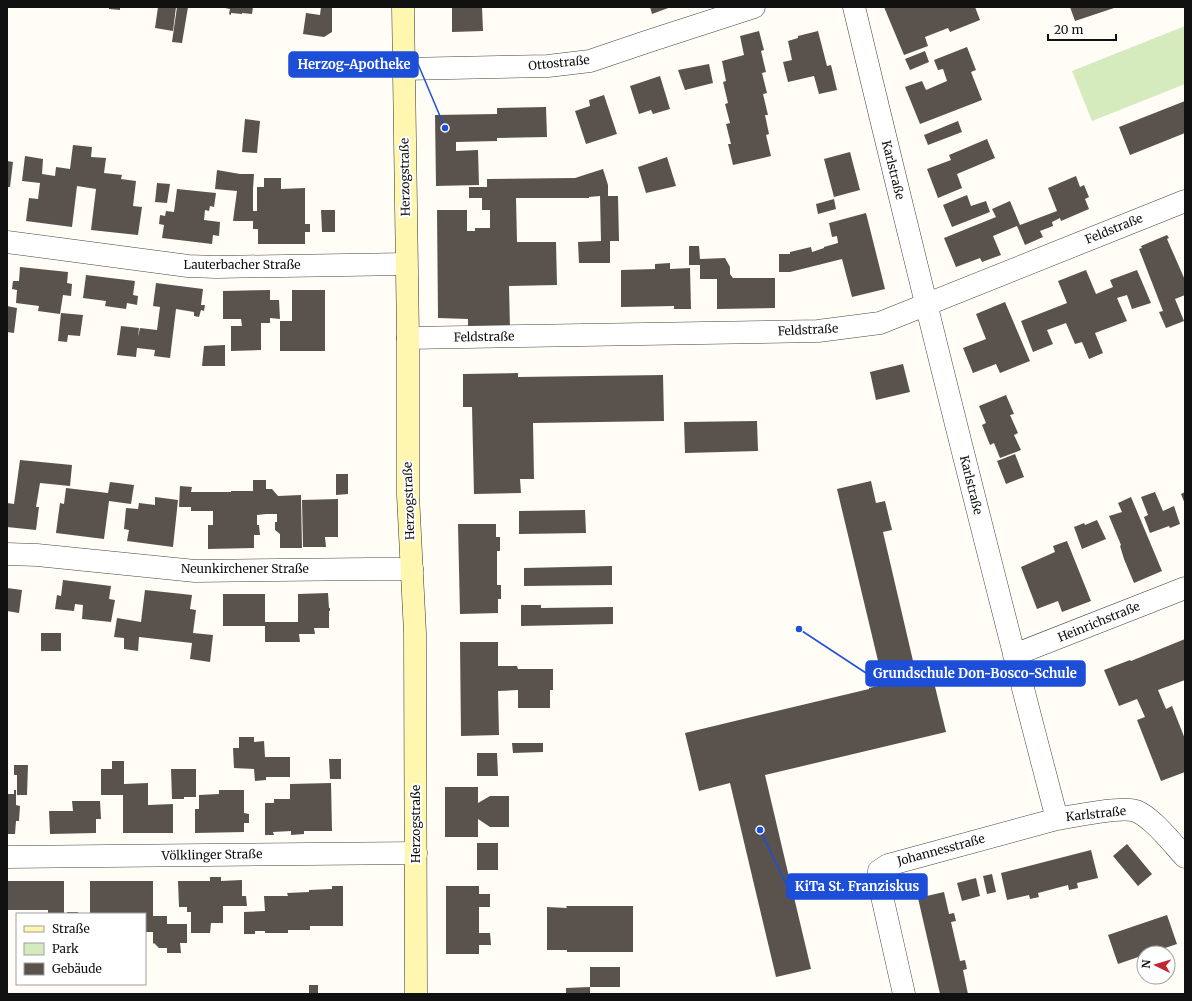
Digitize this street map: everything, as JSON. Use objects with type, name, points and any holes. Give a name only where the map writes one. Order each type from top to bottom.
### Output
[{"type":"street","name":"Herzogstraße","points":[[403,7],[408,338],[408,495],[415,633],[416,994]]},
{"type":"street","name":"Ottostraße","points":[[404,69],[548,66],[590,61],[754,7]]},
{"type":"street","name":"Karlstraße","points":[[854,7],[926,305],[1057,819],[1121,809],[1135,811],[1150,820],[1185,857]]},
{"type":"street","name":"Feldstraße","points":[[408,338],[818,331],[880,323],[1185,201]]},
{"type":"street","name":"Lauterbacher Straße","points":[[7,242],[188,266],[216,267],[406,264]]},
{"type":"street","name":"Neunkirchener Straße","points":[[7,554],[38,555],[195,572],[412,569]]},
{"type":"street","name":"Heinrichstraße","points":[[1014,655],[1185,588]]},
{"type":"street","name":"Johannesstraße","points":[[904,994],[878,883],[879,871],[888,865],[1057,819]]},
{"type":"street","name":"Völklinger Straße","points":[[7,856],[416,853]]},
{"type":"green space","points":[[1185,26],[1185,84],[1092,121],[1072,71]]},
{"type":"building","points":[[109,7],[120,7],[120,10],[109,9]]},
{"type":"building","points":[[158,7],[176,7],[173,31],[155,28]]},
{"type":"building","points":[[177,7],[188,7],[182,43],[172,42]]},
{"type":"building","points":[[225,7],[253,7],[252,14],[231,13],[231,15],[229,14],[230,9]]},
{"type":"building","points":[[321,7],[332,7],[332,32],[324,37],[303,34],[306,13],[320,15]]},
{"type":"building","points":[[452,7],[482,7],[483,31],[452,32]]},
{"type":"building","points":[[650,7],[671,7],[652,14]]},
{"type":"building","points":[[884,7],[975,7],[980,20],[950,32],[948,28],[925,37],[928,46],[904,55]]},
{"type":"building","points":[[1070,7],[1117,7],[1075,21]]},
{"type":"building","points":[[759,31],[764,50],[761,51],[766,72],[762,73],[767,93],[763,94],[768,115],[765,115],[769,134],[766,135],[771,156],[733,165],[728,144],[731,144],[726,124],[730,123],[725,104],[728,103],[723,82],[726,81],[722,61],[744,55],[740,36]]},
{"type":"building","points":[[818,31],[827,66],[831,65],[837,90],[819,94],[814,76],[788,82],[783,62],[792,60],[788,41],[798,38],[798,36]]},
{"type":"building","points":[[967,47],[976,70],[971,72],[982,100],[920,124],[905,87],[922,81],[926,90],[947,81],[943,69],[938,70],[934,60]]},
{"type":"building","points":[[925,51],[929,62],[910,70],[905,59]]},
{"type":"building","points":[[709,64],[713,83],[685,90],[678,70]]},
{"type":"building","points":[[660,76],[670,109],[653,114],[651,110],[639,114],[630,86]]},
{"type":"building","points":[[604,95],[617,134],[586,144],[575,111],[590,106],[589,100]]},
{"type":"building","points":[[1185,101],[1185,133],[1130,155],[1119,127]]},
{"type":"building","points":[[546,107],[547,137],[497,138],[497,141],[456,142],[456,151],[478,150],[479,185],[436,186],[435,115],[497,114],[497,108]]},
{"type":"building","points":[[245,119],[260,121],[257,153],[242,152]]},
{"type":"building","points":[[958,121],[962,132],[928,145],[924,135]]},
{"type":"building","points":[[987,139],[995,158],[957,174],[962,188],[938,198],[927,169],[951,160],[949,155]]},
{"type":"building","points":[[73,145],[92,147],[91,157],[106,158],[104,173],[122,175],[121,179],[136,181],[133,206],[142,207],[138,235],[91,230],[96,189],[77,186],[72,227],[26,221],[29,198],[38,199],[40,183],[22,181],[25,156],[43,159],[42,174],[55,176],[56,167],[70,169]]},
{"type":"building","points":[[850,152],[860,190],[834,197],[824,159]]},
{"type":"building","points":[[667,157],[676,186],[646,193],[638,167]]},
{"type":"building","points":[[7,161],[13,162],[10,187],[7,187]]},
{"type":"building","points":[[603,169],[608,185],[608,196],[618,196],[619,241],[610,241],[610,263],[579,263],[578,242],[601,241],[600,196],[589,198],[516,198],[517,242],[556,242],[557,285],[509,286],[510,329],[468,329],[468,319],[438,318],[437,210],[467,210],[467,231],[475,231],[475,228],[490,228],[490,210],[482,210],[482,198],[469,198],[469,187],[487,187],[487,179],[575,178]]},
{"type":"building","points":[[217,170],[240,174],[254,174],[253,211],[257,211],[257,187],[264,187],[264,178],[281,178],[281,189],[305,188],[305,224],[310,224],[310,232],[305,232],[305,244],[258,244],[258,229],[253,229],[253,221],[233,221],[237,191],[215,189]]},
{"type":"building","points":[[1076,176],[1080,187],[1084,185],[1089,197],[1085,199],[1089,209],[1061,221],[1060,218],[1052,222],[1053,226],[1040,231],[1043,237],[1025,245],[1017,226],[993,236],[1001,255],[982,262],[980,258],[956,267],[944,238],[996,217],[992,209],[1010,201],[1020,225],[1057,211],[1048,188]]},
{"type":"building","points":[[157,183],[170,184],[167,203],[155,202]]},
{"type":"building","points":[[177,189],[216,193],[214,207],[210,206],[209,211],[205,210],[204,220],[220,222],[219,236],[213,235],[212,244],[162,238],[164,225],[159,224],[160,215],[165,216],[166,211],[174,212]]},
{"type":"building","points":[[967,195],[971,206],[986,201],[990,212],[952,227],[943,205]]},
{"type":"building","points":[[834,199],[836,209],[818,214],[816,204]]},
{"type":"building","points":[[321,210],[335,210],[335,232],[322,232]]},
{"type":"building","points":[[866,213],[885,289],[852,297],[842,259],[790,272],[779,272],[779,254],[790,254],[790,252],[811,247],[812,252],[838,243],[837,236],[832,237],[829,223]]},
{"type":"building","points":[[1167,235],[1169,238],[1167,239],[1185,280],[1185,295],[1175,299],[1184,321],[1166,328],[1159,312],[1163,311],[1139,249],[1142,248],[1141,246]]},
{"type":"building","points":[[689,246],[699,246],[700,259],[725,258],[730,267],[730,274],[733,278],[775,278],[775,308],[717,309],[717,279],[700,279],[700,265],[689,265]]},
{"type":"building","points":[[670,263],[670,269],[690,268],[691,309],[674,309],[674,306],[621,307],[621,270],[655,269],[655,264]]},
{"type":"building","points":[[20,267],[68,272],[67,283],[72,284],[71,296],[63,295],[60,314],[38,311],[39,306],[16,303],[17,290],[12,289],[13,281],[19,281]]},
{"type":"building","points":[[1086,270],[1096,294],[1113,287],[1110,280],[1137,270],[1151,303],[1132,309],[1127,295],[1117,298],[1127,321],[1095,333],[1103,353],[1089,359],[1082,342],[1075,344],[1066,323],[1047,330],[1053,344],[1033,352],[1021,321],[1067,303],[1058,281]]},
{"type":"building","points":[[86,275],[135,281],[133,295],[138,296],[137,305],[127,303],[126,309],[105,306],[106,301],[83,298]]},
{"type":"building","points":[[156,283],[203,289],[201,305],[205,305],[204,311],[201,310],[199,317],[194,316],[194,312],[176,309],[170,358],[154,356],[155,350],[137,348],[136,357],[117,355],[121,326],[139,328],[138,337],[140,328],[157,330],[160,307],[153,306]]},
{"type":"building","points":[[270,290],[270,300],[279,300],[280,319],[270,318],[270,323],[261,323],[261,350],[231,351],[231,326],[242,326],[241,319],[223,319],[223,291]]},
{"type":"building","points":[[292,290],[325,290],[325,351],[280,351],[280,321],[292,321]]},
{"type":"building","points":[[1005,302],[1030,361],[1000,373],[996,364],[973,373],[963,348],[986,339],[976,314]]},
{"type":"building","points":[[7,306],[17,308],[14,333],[7,332]]},
{"type":"building","points":[[61,313],[83,315],[80,336],[68,335],[67,342],[58,341]]},
{"type":"building","points":[[225,345],[225,366],[202,366],[204,346]]},
{"type":"building","points":[[903,364],[910,392],[876,400],[870,372]]},
{"type":"building","points":[[518,373],[518,377],[663,375],[664,421],[533,423],[534,479],[520,479],[521,493],[474,494],[472,407],[463,407],[463,374]]},
{"type":"building","points":[[1006,395],[1014,414],[1010,415],[1018,433],[1014,435],[1021,450],[1000,458],[994,443],[990,445],[982,425],[986,423],[979,406]]},
{"type":"building","points":[[757,421],[758,451],[685,453],[684,422]]},
{"type":"building","points":[[1015,454],[1024,477],[1006,484],[997,461]]},
{"type":"building","points":[[20,460],[72,465],[70,486],[40,483],[36,507],[39,507],[36,530],[7,527],[7,503],[14,504]]},
{"type":"building","points":[[336,474],[348,474],[348,494],[336,495]]},
{"type":"building","points":[[253,480],[266,480],[266,489],[272,489],[278,496],[301,495],[302,548],[280,548],[280,534],[275,530],[277,514],[266,514],[257,515],[257,525],[259,525],[260,535],[254,535],[254,548],[208,549],[208,525],[213,525],[213,511],[191,511],[191,507],[179,507],[180,486],[192,487],[191,492],[253,491]]},
{"type":"building","points":[[871,481],[876,503],[885,501],[892,530],[883,532],[917,678],[932,674],[946,732],[765,775],[789,877],[793,876],[796,892],[793,893],[811,969],[776,977],[730,783],[699,791],[685,733],[869,688],[882,685],[884,686],[837,489]]},
{"type":"building","points":[[110,482],[134,485],[131,504],[109,501],[104,539],[56,533],[60,503],[64,504],[66,488],[108,493]]},
{"type":"building","points":[[1155,492],[1163,511],[1174,506],[1180,524],[1170,528],[1169,526],[1150,533],[1144,517],[1148,515],[1141,497]]},
{"type":"building","points":[[1185,492],[1185,504],[1181,494]]},
{"type":"building","points":[[155,497],[178,500],[173,547],[127,541],[129,530],[124,529],[126,508],[138,509],[139,503],[155,505]]},
{"type":"building","points":[[1131,497],[1162,571],[1134,583],[1109,516],[1122,512],[1118,503]]},
{"type":"building","points":[[338,499],[338,537],[325,537],[326,547],[303,547],[302,500]]},
{"type":"building","points":[[585,510],[586,533],[519,534],[519,511]]},
{"type":"building","points":[[1097,520],[1106,539],[1082,549],[1074,527],[1084,523],[1085,525]]},
{"type":"building","points":[[458,524],[496,524],[496,537],[500,537],[500,551],[497,551],[497,585],[501,585],[501,599],[498,599],[498,613],[460,614]]},
{"type":"building","points":[[1067,541],[1091,601],[1062,612],[1058,601],[1037,609],[1021,567],[1055,552],[1053,546]]},
{"type":"building","points":[[612,566],[612,585],[524,586],[524,568]]},
{"type":"building","points":[[63,580],[111,586],[109,599],[115,600],[111,622],[82,619],[83,605],[75,604],[74,611],[55,609],[57,595],[61,596]]},
{"type":"building","points":[[7,588],[22,590],[19,613],[7,611]]},
{"type":"building","points":[[145,590],[192,595],[190,609],[196,610],[193,633],[213,635],[210,662],[190,659],[192,643],[139,637],[138,651],[124,649],[124,638],[114,637],[117,618],[141,622]]},
{"type":"building","points":[[328,593],[330,608],[329,628],[314,628],[315,634],[299,634],[300,642],[265,642],[265,626],[223,626],[223,594],[265,594],[265,622],[298,622],[298,594]]},
{"type":"building","points":[[521,605],[541,605],[541,608],[613,607],[613,624],[521,626]]},
{"type":"building","points":[[41,633],[61,633],[61,651],[41,651]]},
{"type":"building","points":[[1185,639],[1185,680],[1158,690],[1166,709],[1172,706],[1185,739],[1185,772],[1161,781],[1137,720],[1145,717],[1137,699],[1119,706],[1104,670],[1130,660],[1131,661]]},
{"type":"building","points":[[460,642],[498,642],[498,666],[517,666],[518,669],[553,669],[553,690],[550,690],[550,708],[518,708],[518,690],[498,691],[499,735],[461,736]]},
{"type":"building","points":[[239,737],[254,737],[254,742],[264,741],[265,757],[290,757],[290,777],[266,777],[266,780],[255,781],[254,769],[234,768],[233,748],[239,748]]},
{"type":"building","points":[[512,743],[543,743],[543,752],[513,753]]},
{"type":"building","points":[[477,753],[497,753],[498,776],[477,776]]},
{"type":"building","points":[[329,759],[341,759],[341,779],[330,779]]},
{"type":"building","points":[[112,761],[124,761],[124,784],[148,783],[148,805],[173,804],[173,833],[123,833],[123,795],[101,795],[101,769],[112,769]]},
{"type":"building","points":[[14,765],[28,765],[27,795],[17,795],[17,775],[14,775]]},
{"type":"building","points":[[171,769],[196,769],[196,797],[172,799]]},
{"type":"building","points":[[331,783],[332,831],[304,831],[304,834],[291,835],[291,831],[273,832],[274,835],[265,835],[265,803],[274,803],[274,799],[290,799],[290,784]]},
{"type":"building","points":[[445,787],[478,787],[478,803],[490,796],[509,796],[509,827],[490,827],[478,819],[478,837],[445,837]]},
{"type":"building","points":[[14,790],[16,790],[16,805],[20,806],[19,821],[16,821],[15,834],[7,834],[7,794],[14,794]]},
{"type":"building","points":[[219,790],[244,790],[244,813],[249,814],[249,823],[244,823],[244,832],[195,833],[195,809],[199,809],[199,795],[219,794]]},
{"type":"building","points":[[72,801],[100,801],[101,819],[96,819],[96,833],[50,834],[49,811],[73,811]]},
{"type":"building","points":[[477,843],[498,843],[498,870],[477,870]]},
{"type":"building","points":[[1127,844],[1152,874],[1138,886],[1113,856]]},
{"type":"building","points":[[1091,850],[1098,878],[1077,883],[1078,888],[1069,890],[1068,885],[1038,893],[1039,897],[1030,899],[1029,895],[1007,900],[1001,873]]},
{"type":"building","points":[[992,874],[996,892],[987,894],[983,876]]},
{"type":"building","points":[[210,877],[221,877],[221,881],[242,880],[242,896],[246,896],[247,906],[223,906],[223,923],[211,923],[210,933],[191,933],[191,912],[187,912],[187,907],[179,907],[178,881],[210,881]]},
{"type":"building","points":[[976,878],[980,896],[962,901],[957,883]]},
{"type":"building","points":[[7,881],[64,881],[64,913],[48,913],[48,910],[7,910]]},
{"type":"building","points":[[90,881],[153,881],[153,916],[167,916],[167,924],[187,924],[187,943],[180,943],[181,953],[167,953],[167,948],[159,948],[154,943],[153,944],[153,932],[146,932],[146,913],[90,913]]},
{"type":"building","points":[[332,886],[343,886],[343,926],[310,926],[310,930],[288,930],[288,933],[265,933],[265,931],[255,931],[255,934],[244,934],[244,912],[265,911],[264,896],[288,896],[287,893],[332,889]]},
{"type":"building","points":[[446,886],[479,886],[479,894],[490,894],[490,907],[479,907],[479,933],[490,933],[491,945],[479,945],[479,954],[446,954]]},
{"type":"building","points":[[944,892],[949,914],[954,913],[956,921],[951,922],[960,961],[965,960],[967,969],[963,970],[968,994],[940,994],[918,898]]},
{"type":"building","points":[[566,906],[633,906],[633,952],[567,952],[567,950],[547,950],[547,907],[567,908]]},
{"type":"building","points":[[67,912],[78,912],[78,913]]},
{"type":"building","points":[[1167,915],[1177,944],[1136,945],[1136,958],[1118,964],[1108,935]]},
{"type":"building","points":[[590,967],[620,967],[620,987],[590,987]]},
{"type":"building","points":[[309,985],[318,985],[318,994],[309,994]]},
{"type":"building","points":[[590,987],[590,994],[566,994],[566,988]]},
{"type":"place","name":"Herzog-Apotheke","points":[[445,128]]},
{"type":"place","name":"Grundschule Don-Bosco-Schule","points":[[799,629]]},
{"type":"place","name":"KiTa St. Franziskus","points":[[760,830]]}]
